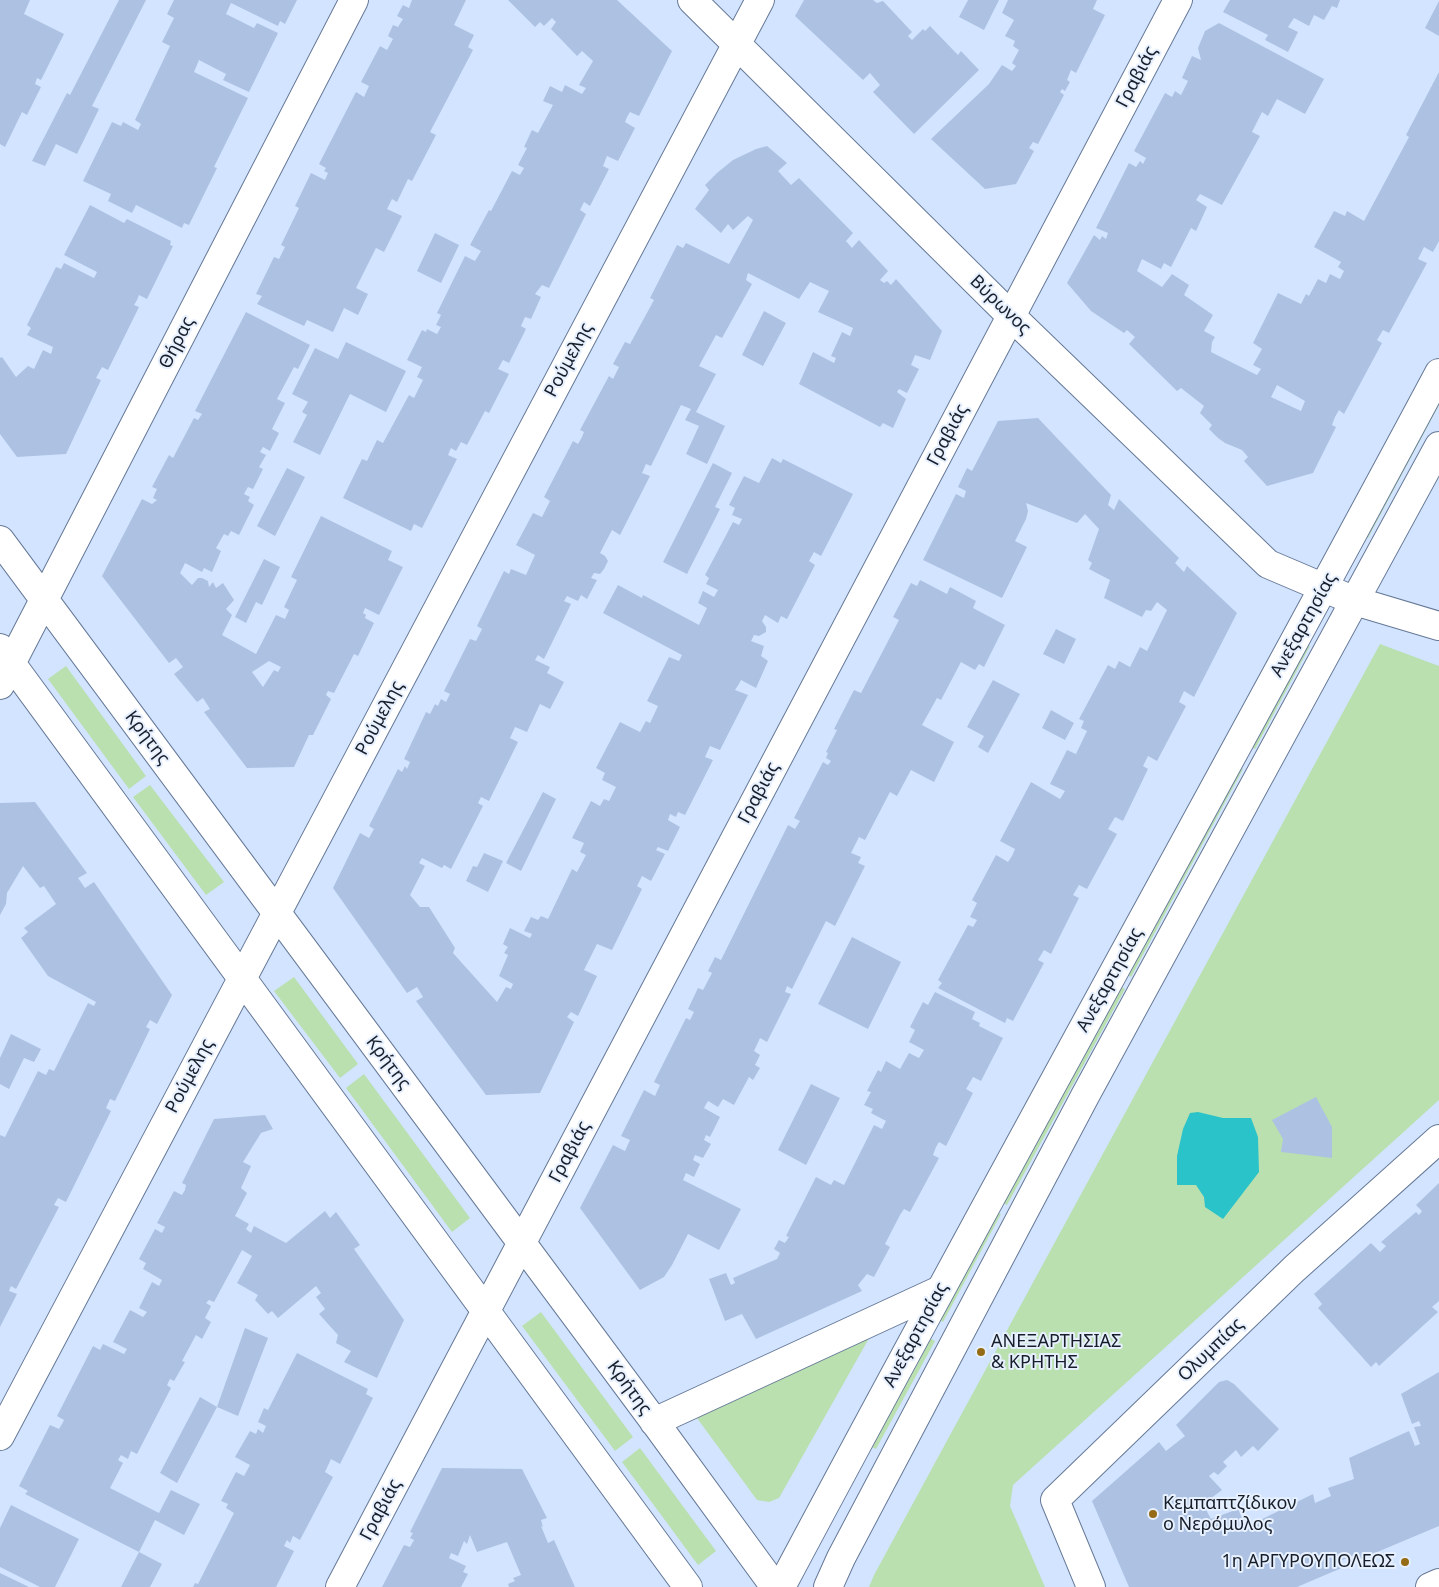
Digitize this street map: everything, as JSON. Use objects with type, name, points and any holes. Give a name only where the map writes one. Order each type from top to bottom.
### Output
[{"type":"street","name":"Θήρας","points":[[4,665],[44,600],[354,0]]},
{"type":"street","name":"Βύρωνος","points":[[692,0],[1011,316],[1268,564],[1355,602],[1439,626]]},
{"type":"street","name":"Ρούμελης","points":[[0,1436],[760,0]]},
{"type":"street","name":"Γραβιάς","points":[[340,1587],[1178,0]]},
{"type":"street","name":"Ανεξαρτησίας","points":[[781,1587],[940,1290],[1324,589],[1439,373]]},
{"type":"street","name":"Ανεξαρτησίας","points":[[828,1587],[845,1550],[1085,1096],[1439,446]]},
{"type":"street","name":"Κρήτης","points":[[0,540],[522,1242],[775,1587]]},
{"type":"street","points":[[4,665],[242,978],[688,1587]]},
{"type":"street","name":"Ολυμπίας","points":[[1091,1587],[1055,1500],[1294,1269],[1439,1139]]},
{"type":"street","points":[[654,1422],[940,1290]]},
{"type":"street","points":[[1430,1587],[1439,1583]]},
{"type":"shaded area","points":[[1439,390],[1439,405],[1368,538],[1362,535]]},
{"type":"shaded area","points":[[1302,642],[1310,646],[1255,749],[1246,745]]},
{"type":"shaded area","points":[[1380,644],[1439,666],[1439,1100],[1013,1485],[1010,1506],[1045,1587],[869,1587],[874,1575]]},
{"type":"shaded area","points":[[66,666],[146,776],[129,789],[48,679]]},
{"type":"shaded area","points":[[1237,766],[1243,769],[1131,977],[1125,974]]},
{"type":"shaded area","points":[[150,785],[224,882],[206,895],[133,797]]},
{"type":"shaded area","points":[[294,977],[358,1064],[340,1078],[274,991]]},
{"type":"shaded area","points":[[1118,985],[1125,989],[1007,1205],[1001,1202]]},
{"type":"shaded area","points":[[364,1074],[470,1218],[452,1232],[346,1088]]},
{"type":"shaded area","points":[[1198,1112],[1223,1118],[1251,1118],[1258,1137],[1259,1172],[1223,1219],[1205,1207],[1204,1197],[1196,1185],[1177,1185],[1177,1156],[1183,1129],[1190,1113]]},
{"type":"shaded area","points":[[993,1210],[1001,1214],[943,1322],[935,1317]]},
{"type":"shaded area","points":[[541,1312],[633,1437],[615,1451],[522,1326]]},
{"type":"shaded area","points":[[881,1317],[779,1498],[769,1502],[757,1500],[694,1414]]},
{"type":"shaded area","points":[[926,1336],[935,1341],[876,1449],[867,1445]]},
{"type":"shaded area","points":[[640,1448],[716,1551],[698,1565],[622,1462]]},
{"type":"building","points":[[0,0],[30,0],[24,14],[64,34],[41,80],[37,78],[35,84],[41,87],[27,115],[22,112],[5,147],[0,144]]},
{"type":"building","points":[[119,0],[146,0],[92,106],[99,109],[77,154],[56,144],[45,166],[32,161],[67,93],[70,95]]},
{"type":"building","points":[[174,0],[297,0],[285,24],[280,21],[278,26],[231,3],[226,14],[254,28],[257,23],[278,33],[249,92],[223,80],[226,74],[199,60],[194,72],[248,98],[214,167],[217,168],[189,225],[184,223],[182,228],[136,205],[132,213],[108,201],[111,194],[83,181],[112,122],[121,126],[123,122],[138,130],[141,124],[135,120],[170,46],[162,42],[174,18],[167,14]]},
{"type":"building","points":[[412,0],[466,0],[454,25],[474,35],[468,47],[473,50],[430,132],[436,135],[412,181],[408,179],[397,202],[392,199],[387,209],[402,216],[384,252],[376,248],[356,288],[368,294],[358,315],[344,308],[333,332],[307,320],[304,326],[257,304],[262,296],[256,294],[274,257],[279,259],[285,247],[281,245],[299,208],[295,206],[311,173],[325,180],[328,173],[324,171],[326,168],[319,164],[356,92],[364,97],[369,86],[361,82],[380,46],[387,50],[393,39],[388,36],[393,25],[398,27],[403,19],[397,16],[403,5],[409,8]]},
{"type":"building","points":[[508,0],[617,0],[672,51],[639,116],[630,112],[627,117],[625,122],[635,128],[618,161],[607,156],[603,166],[609,169],[590,206],[584,202],[580,210],[586,214],[549,288],[542,285],[535,294],[541,297],[531,319],[525,317],[521,326],[526,329],[509,363],[503,360],[498,369],[509,374],[489,413],[485,411],[467,445],[461,442],[456,451],[451,448],[448,455],[457,459],[422,528],[414,524],[411,531],[343,498],[362,459],[367,461],[377,440],[383,443],[409,395],[414,398],[423,380],[417,377],[422,367],[407,360],[422,330],[426,332],[427,329],[437,334],[441,327],[436,325],[441,315],[437,313],[465,256],[475,261],[481,251],[470,245],[512,171],[520,175],[524,168],[518,165],[527,148],[524,147],[532,130],[538,133],[553,105],[543,101],[550,86],[562,92],[565,85],[582,94],[586,88],[579,85],[593,61],[582,51],[577,56],[551,29],[556,22],[552,18],[544,26],[540,22],[535,27]]},
{"type":"building","points":[[804,0],[873,0],[877,3],[883,1],[912,32],[908,36],[912,40],[923,29],[925,31],[930,26],[958,55],[961,51],[979,70],[914,134],[873,92],[880,85],[870,73],[863,80],[795,16]]},
{"type":"building","points":[[968,0],[999,0],[984,30],[959,17]]},
{"type":"building","points":[[1008,0],[1097,0],[1093,9],[1105,15],[1076,73],[1071,70],[1067,80],[1070,82],[1065,91],[1062,89],[1060,92],[1064,95],[1038,144],[1033,142],[1029,148],[1034,151],[1016,184],[985,189],[931,139],[989,84],[1002,65],[1012,71],[1016,66],[1012,63],[1019,50],[1013,46],[1015,41],[1005,36],[1014,20],[1002,13]]},
{"type":"building","points":[[1230,0],[1340,0],[1337,8],[1332,6],[1324,20],[1314,15],[1309,26],[1294,18],[1288,27],[1298,32],[1288,52],[1265,40],[1268,35],[1223,12]]},
{"type":"building","points":[[1439,1],[1439,36],[1425,28]]},
{"type":"building","points":[[1219,23],[1324,79],[1305,114],[1277,99],[1268,116],[1262,112],[1252,132],[1260,136],[1222,205],[1200,194],[1196,200],[1207,207],[1196,231],[1191,228],[1171,267],[1164,263],[1161,269],[1142,259],[1137,271],[1162,287],[1172,274],[1189,285],[1184,295],[1213,315],[1204,331],[1215,337],[1212,342],[1211,352],[1257,375],[1261,369],[1253,365],[1262,349],[1253,343],[1278,293],[1301,304],[1306,294],[1309,296],[1318,279],[1326,283],[1330,274],[1340,279],[1344,271],[1338,267],[1341,262],[1314,247],[1334,211],[1345,216],[1347,211],[1364,221],[1409,137],[1406,135],[1439,72],[1439,241],[1433,252],[1424,247],[1418,259],[1427,263],[1389,333],[1383,330],[1377,340],[1382,343],[1344,414],[1339,410],[1335,417],[1332,425],[1336,427],[1313,473],[1267,486],[1244,461],[1248,457],[1242,450],[1225,443],[1209,429],[1212,425],[1200,413],[1204,406],[1181,388],[1177,391],[1129,344],[1135,337],[1127,330],[1124,333],[1091,311],[1067,283],[1094,235],[1100,240],[1102,236],[1106,239],[1108,233],[1096,228],[1129,163],[1136,167],[1140,161],[1143,164],[1146,158],[1134,151],[1165,93],[1172,97],[1175,91],[1181,95],[1188,81],[1182,78],[1192,56],[1201,60],[1198,48],[1205,31]],"holes":[[[1277,385],[1305,401],[1301,411],[1271,397]]]},
{"type":"building","points":[[767,146],[787,163],[778,171],[791,185],[799,178],[853,233],[846,241],[852,248],[859,240],[888,271],[880,280],[884,283],[887,281],[891,285],[896,279],[942,331],[930,360],[915,355],[911,365],[919,369],[907,393],[899,389],[897,392],[906,399],[893,428],[883,423],[880,427],[799,384],[813,352],[834,363],[836,358],[831,356],[842,332],[850,336],[853,328],[818,312],[829,291],[810,282],[799,299],[748,273],[746,280],[752,284],[722,338],[716,335],[699,366],[716,374],[696,412],[725,426],[707,464],[686,454],[699,426],[685,420],[691,409],[681,405],[651,466],[646,464],[642,473],[650,476],[620,535],[612,530],[600,553],[608,561],[600,574],[594,573],[591,578],[597,580],[587,599],[581,595],[578,601],[567,596],[564,601],[571,604],[544,659],[538,655],[535,660],[550,667],[547,673],[564,682],[550,709],[540,704],[527,732],[515,727],[510,738],[518,742],[489,801],[481,797],[478,803],[483,806],[451,869],[444,865],[442,868],[422,858],[419,863],[425,866],[410,895],[420,907],[429,907],[455,948],[453,953],[497,1002],[506,987],[511,989],[513,984],[499,976],[508,955],[504,953],[508,947],[503,944],[510,928],[530,938],[532,934],[524,931],[531,917],[538,920],[541,916],[548,919],[572,869],[577,872],[586,855],[580,852],[584,843],[572,838],[591,801],[600,806],[604,799],[609,801],[616,787],[602,780],[605,773],[596,768],[620,722],[640,732],[646,721],[650,723],[658,706],[647,701],[669,657],[679,661],[682,655],[603,613],[618,585],[642,598],[643,595],[699,625],[707,608],[698,603],[703,591],[714,597],[718,590],[706,584],[709,578],[705,575],[733,522],[739,525],[742,519],[732,515],[735,508],[729,505],[744,476],[759,483],[772,458],[781,463],[783,459],[853,494],[821,556],[814,552],[809,561],[815,565],[787,619],[781,616],[778,623],[765,615],[762,621],[766,627],[766,632],[759,636],[754,635],[751,641],[764,646],[761,656],[768,661],[756,688],[741,680],[735,690],[748,695],[720,750],[710,746],[705,757],[713,760],[685,815],[678,812],[676,817],[670,814],[668,820],[680,827],[668,851],[658,847],[656,850],[665,854],[651,881],[642,876],[637,886],[642,889],[612,950],[597,944],[584,970],[597,976],[578,1016],[571,1012],[567,1017],[574,1022],[540,1093],[486,1095],[416,1001],[423,997],[417,987],[407,993],[333,888],[360,833],[369,838],[374,829],[369,826],[398,769],[402,772],[405,766],[407,769],[410,762],[404,759],[426,712],[430,714],[435,704],[438,706],[441,699],[446,702],[450,694],[444,691],[470,639],[476,641],[482,629],[477,626],[504,571],[509,574],[511,569],[526,575],[535,555],[516,545],[533,513],[542,517],[550,501],[544,497],[573,441],[578,444],[582,437],[584,432],[580,430],[609,376],[613,379],[619,367],[613,364],[625,342],[630,344],[654,300],[650,298],[677,245],[683,248],[686,243],[729,264],[753,220],[748,216],[733,230],[728,224],[721,233],[695,209],[709,190],[705,185],[733,160]]},
{"type":"building","points":[[90,205],[124,223],[127,219],[171,241],[170,245],[173,246],[147,299],[139,295],[134,305],[139,307],[108,370],[102,367],[96,378],[101,380],[66,454],[17,457],[0,434],[0,358],[2,357],[16,377],[28,366],[34,369],[43,350],[51,354],[53,347],[27,335],[31,328],[27,325],[56,267],[61,269],[64,263],[94,278],[97,272],[64,255]]},
{"type":"building","points":[[435,233],[459,245],[441,283],[417,271]]},
{"type":"building","points":[[764,311],[786,323],[763,366],[742,355]]},
{"type":"building","points":[[246,312],[310,345],[298,369],[294,367],[277,399],[285,403],[272,429],[279,433],[270,451],[263,447],[260,452],[266,455],[259,467],[263,469],[253,489],[248,487],[244,494],[250,497],[248,501],[254,505],[239,535],[231,531],[228,536],[224,534],[216,548],[221,551],[212,572],[204,568],[202,572],[185,563],[180,573],[192,585],[198,578],[208,581],[209,587],[213,582],[216,588],[223,583],[234,600],[226,609],[232,615],[222,635],[256,654],[276,615],[285,619],[289,610],[284,607],[297,580],[291,577],[321,516],[392,551],[388,560],[403,567],[379,615],[365,608],[363,613],[366,615],[365,618],[374,623],[358,656],[354,654],[334,693],[328,691],[326,695],[331,699],[313,735],[309,735],[294,767],[247,768],[204,712],[210,709],[203,698],[197,702],[174,674],[183,667],[176,658],[169,663],[102,576],[142,499],[152,504],[157,500],[153,498],[157,489],[152,487],[169,455],[173,458],[194,418],[198,420],[202,414],[195,411]],"holes":[[[269,661],[281,667],[278,672],[274,670],[263,687],[252,672]]]},
{"type":"building","points":[[346,342],[406,371],[386,412],[350,394],[320,455],[293,442],[307,415],[302,412],[308,402],[292,394],[315,348],[338,359]]},
{"type":"building","points":[[1038,418],[1111,495],[1108,505],[1114,510],[1119,499],[1179,558],[1175,563],[1184,572],[1187,566],[1237,613],[1194,697],[1184,691],[1179,702],[1186,706],[1157,761],[1148,756],[1143,766],[1148,769],[1123,821],[1115,817],[1108,829],[1117,834],[1087,889],[1079,885],[1073,895],[1079,898],[1051,954],[1044,950],[1038,960],[1044,963],[1013,1021],[1007,1018],[1005,1023],[938,988],[942,983],[938,980],[968,925],[973,927],[977,920],[970,917],[977,903],[972,900],[996,855],[1008,862],[1012,856],[1015,849],[1000,841],[1031,782],[1060,799],[1065,791],[1050,784],[1067,750],[1076,754],[1087,731],[1081,728],[1084,721],[1079,719],[1108,665],[1115,669],[1119,661],[1130,667],[1140,647],[1147,651],[1167,610],[1157,602],[1151,611],[1146,610],[1142,617],[1104,598],[1110,580],[1089,569],[1092,563],[1088,560],[1099,529],[1085,514],[1077,523],[1026,503],[1028,511],[1026,519],[1015,541],[1027,547],[1002,598],[923,560],[956,494],[964,498],[966,491],[958,487],[967,468],[972,471],[998,421]]},
{"type":"building","points":[[713,463],[732,473],[715,507],[720,509],[687,574],[663,562]]},
{"type":"building","points":[[287,468],[305,477],[275,536],[257,526]]},
{"type":"building","points":[[264,559],[280,567],[262,605],[256,602],[246,623],[235,617]]},
{"type":"building","points":[[920,580],[947,594],[950,587],[976,601],[973,608],[1005,625],[984,667],[979,664],[975,670],[961,662],[941,700],[937,698],[922,725],[954,742],[934,782],[911,770],[897,796],[890,792],[865,840],[859,837],[851,853],[861,857],[858,863],[865,866],[835,926],[826,921],[792,989],[787,986],[785,992],[791,994],[767,1042],[760,1038],[754,1051],[760,1055],[755,1065],[760,1068],[753,1080],[749,1077],[734,1105],[723,1099],[718,1107],[708,1101],[704,1108],[720,1117],[710,1137],[706,1135],[704,1140],[711,1144],[703,1158],[695,1155],[693,1160],[700,1164],[694,1177],[686,1173],[683,1180],[741,1209],[719,1250],[688,1234],[664,1277],[640,1290],[580,1208],[613,1145],[625,1151],[630,1140],[621,1136],[644,1090],[655,1096],[660,1085],[654,1082],[686,1018],[690,1020],[694,1012],[688,1009],[698,988],[703,990],[712,973],[708,971],[715,957],[721,960],[788,825],[795,829],[800,821],[794,818],[823,762],[828,765],[831,761],[826,758],[828,753],[826,752],[837,730],[834,729],[854,690],[861,693],[899,620],[893,617],[911,583],[917,586]]},
{"type":"building","points":[[1056,629],[1076,639],[1064,664],[1043,654]]},
{"type":"building","points":[[993,680],[1020,694],[988,753],[978,747],[984,736],[967,727]]},
{"type":"building","points":[[1051,710],[1074,723],[1065,740],[1042,728]]},
{"type":"building","points":[[543,792],[556,799],[521,871],[506,863]]},
{"type":"building","points":[[35,802],[87,873],[78,878],[85,888],[94,882],[172,995],[157,1024],[150,1020],[146,1027],[150,1029],[115,1101],[110,1099],[106,1108],[111,1111],[66,1202],[58,1198],[54,1205],[59,1207],[16,1289],[11,1286],[9,1291],[17,1294],[0,1327],[0,1135],[5,1137],[38,1071],[46,1075],[49,1069],[54,1071],[88,1003],[94,1006],[96,1002],[48,976],[21,938],[28,932],[24,928],[56,904],[44,886],[40,888],[23,866],[7,893],[6,904],[0,915],[0,803]]},
{"type":"building","points":[[484,853],[503,861],[488,892],[466,881],[473,866],[477,867]]},
{"type":"building","points":[[852,937],[901,962],[868,1029],[818,1004]]},
{"type":"building","points":[[935,992],[975,1012],[972,1019],[980,1023],[979,1026],[1003,1038],[981,1081],[973,1077],[966,1089],[973,1093],[946,1146],[939,1142],[936,1147],[933,1155],[939,1158],[910,1212],[904,1209],[900,1215],[885,1244],[890,1247],[874,1277],[867,1274],[858,1285],[862,1291],[756,1339],[742,1314],[725,1321],[709,1279],[726,1273],[731,1285],[735,1283],[733,1278],[777,1259],[780,1253],[774,1249],[779,1240],[785,1243],[789,1237],[786,1236],[816,1177],[831,1185],[834,1180],[844,1185],[874,1125],[882,1129],[886,1121],[871,1113],[873,1109],[864,1105],[871,1092],[867,1091],[878,1070],[881,1072],[886,1061],[900,1069],[909,1053],[919,1058],[924,1050],[909,1042],[915,1030],[910,1027],[923,1002],[928,1005]]},
{"type":"building","points":[[11,1034],[41,1049],[34,1062],[24,1058],[9,1089],[0,1084],[0,1058]]},
{"type":"building","points":[[811,1084],[840,1098],[806,1165],[778,1150]]},
{"type":"building","points":[[1316,1097],[1332,1127],[1332,1158],[1281,1152],[1283,1139],[1272,1120]]},
{"type":"building","points":[[265,1115],[273,1129],[261,1133],[243,1162],[251,1166],[241,1188],[247,1193],[235,1216],[249,1224],[246,1229],[251,1233],[254,1226],[286,1243],[325,1211],[330,1218],[336,1212],[360,1245],[354,1249],[404,1320],[377,1378],[344,1362],[351,1351],[336,1343],[338,1335],[319,1314],[325,1309],[316,1297],[321,1293],[316,1286],[278,1318],[272,1311],[268,1314],[255,1300],[258,1295],[237,1283],[252,1256],[242,1250],[214,1302],[209,1300],[206,1303],[211,1306],[205,1318],[211,1322],[202,1339],[196,1335],[182,1361],[185,1362],[174,1381],[170,1379],[167,1385],[171,1388],[137,1454],[131,1451],[128,1459],[121,1455],[118,1460],[123,1463],[110,1488],[159,1513],[171,1490],[200,1504],[184,1535],[155,1520],[139,1552],[25,1494],[28,1491],[19,1486],[50,1425],[59,1429],[62,1424],[64,1420],[57,1416],[93,1346],[100,1350],[103,1344],[124,1354],[127,1349],[113,1342],[130,1310],[143,1317],[147,1312],[139,1308],[152,1282],[159,1286],[162,1280],[143,1269],[146,1263],[139,1259],[155,1229],[162,1233],[165,1227],[157,1223],[174,1191],[182,1195],[185,1190],[186,1185],[182,1183],[214,1119]]},
{"type":"building","points":[[1439,1183],[1439,1301],[1432,1307],[1438,1312],[1379,1366],[1376,1362],[1371,1367],[1318,1308],[1322,1304],[1314,1294],[1371,1243],[1380,1252],[1386,1246],[1381,1242],[1416,1212],[1419,1215],[1422,1211],[1416,1205]]},
{"type":"building","points":[[245,1328],[268,1338],[238,1416],[217,1407]]},
{"type":"building","points":[[297,1353],[368,1389],[366,1394],[373,1398],[340,1464],[331,1459],[325,1472],[333,1477],[300,1540],[293,1536],[290,1543],[287,1540],[284,1546],[294,1551],[276,1587],[193,1587],[195,1583],[198,1584],[234,1513],[226,1508],[228,1504],[221,1501],[236,1472],[244,1476],[250,1465],[235,1457],[250,1431],[256,1434],[258,1429],[263,1433],[266,1426],[258,1422],[264,1408],[268,1410]]},
{"type":"building","points":[[1439,1372],[1439,1526],[1356,1561],[1354,1555],[1340,1561],[1344,1567],[1297,1587],[1129,1587],[1092,1501],[1159,1442],[1166,1451],[1185,1436],[1176,1425],[1219,1382],[1227,1380],[1234,1384],[1279,1429],[1258,1451],[1253,1446],[1241,1457],[1236,1450],[1223,1462],[1227,1466],[1218,1475],[1214,1472],[1209,1476],[1222,1490],[1203,1504],[1211,1519],[1238,1509],[1246,1527],[1313,1494],[1315,1503],[1331,1496],[1328,1488],[1354,1479],[1349,1458],[1409,1431],[1415,1446],[1420,1444],[1414,1427],[1421,1426],[1419,1421],[1412,1424],[1401,1394]]},
{"type":"building","points":[[200,1397],[217,1407],[177,1483],[160,1473]]},
{"type":"building","points":[[442,1468],[522,1469],[547,1518],[541,1520],[543,1527],[541,1526],[548,1543],[554,1540],[575,1587],[509,1587],[508,1584],[515,1581],[513,1578],[521,1575],[507,1542],[477,1552],[470,1535],[467,1544],[464,1541],[458,1556],[451,1553],[449,1558],[466,1566],[463,1572],[468,1574],[461,1587],[382,1587],[404,1545],[410,1547],[414,1540],[410,1538],[413,1533],[410,1532]]},
{"type":"building","points":[[11,1505],[79,1539],[55,1587],[40,1587],[0,1567],[0,1528]]},
{"type":"building","points":[[139,1552],[162,1564],[150,1587],[121,1587]]},
{"type":"building","points":[[0,1573],[29,1587],[0,1587]]},
{"type":"place","name":"ΑΝΕΞΑΡΤΗΣΙΑΣ & ΚΡΗΤΗΣ","points":[[981,1352]]},
{"type":"place","name":"Κεμπαπτζίδικον ο Νερόμυλος","points":[[1153,1514]]},
{"type":"place","name":"1η ΑΡΓΥΡΟΥΠΟΛΕΩΣ","points":[[1405,1562]]}]
